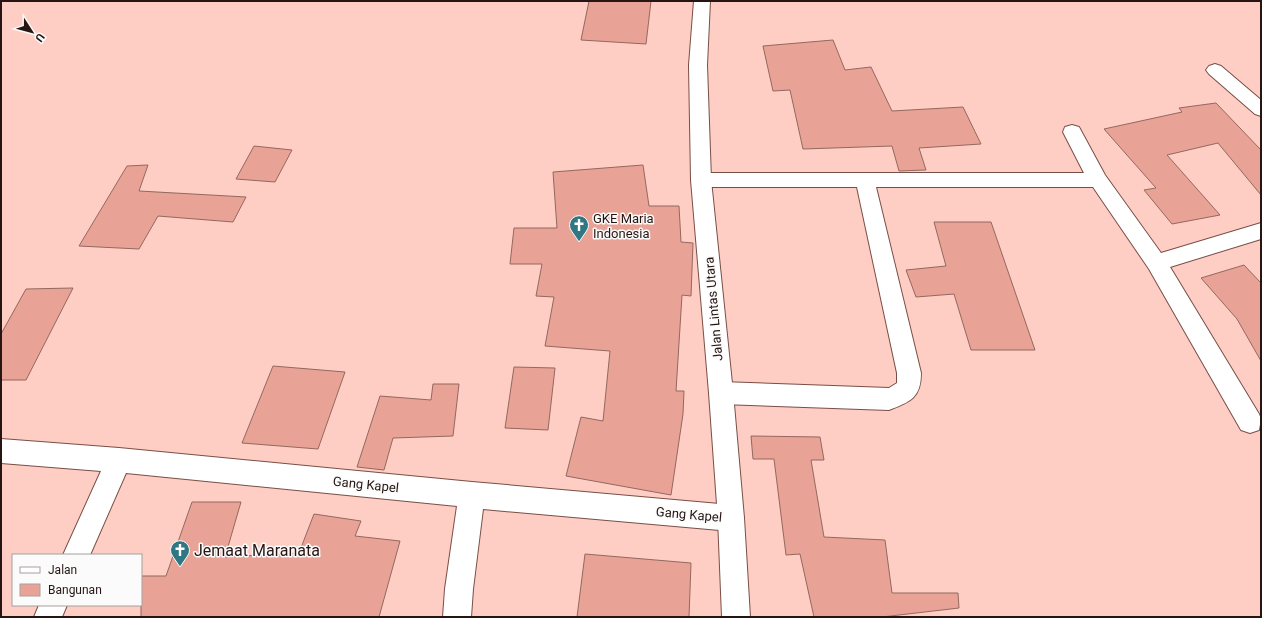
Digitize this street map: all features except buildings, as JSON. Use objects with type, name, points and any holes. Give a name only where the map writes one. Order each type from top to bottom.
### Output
[{"type":"main road","name":"Jalan Lintas Utara","points":[[702,1],[698,65],[701,180],[721,393],[731,518],[736,617]]},
{"type":"main road","points":[[1216,70],[1261,110]]},
{"type":"main road","points":[[1072,132],[1098,180],[1156,263],[1250,422]]},
{"type":"main road","points":[[701,180],[1098,180]]},
{"type":"main road","points":[[721,393],[889,399],[903,394],[909,385],[909,373],[865,180]]},
{"type":"main road","points":[[1156,263],[1261,231]]},
{"type":"main road","name":"Gang Kapel","points":[[1,451],[119,460],[472,495],[731,518]]},
{"type":"main road","points":[[76,554],[119,460]]},
{"type":"main road","points":[[457,617],[459,589],[472,495]]},
{"type":"main road","points":[[48,617],[53,606]]},
{"type":"place","name":"GKE Maria Indonesia","points":[[579,242]]},
{"type":"place","name":"Jemaat Maranata","points":[[180,567]]}]
